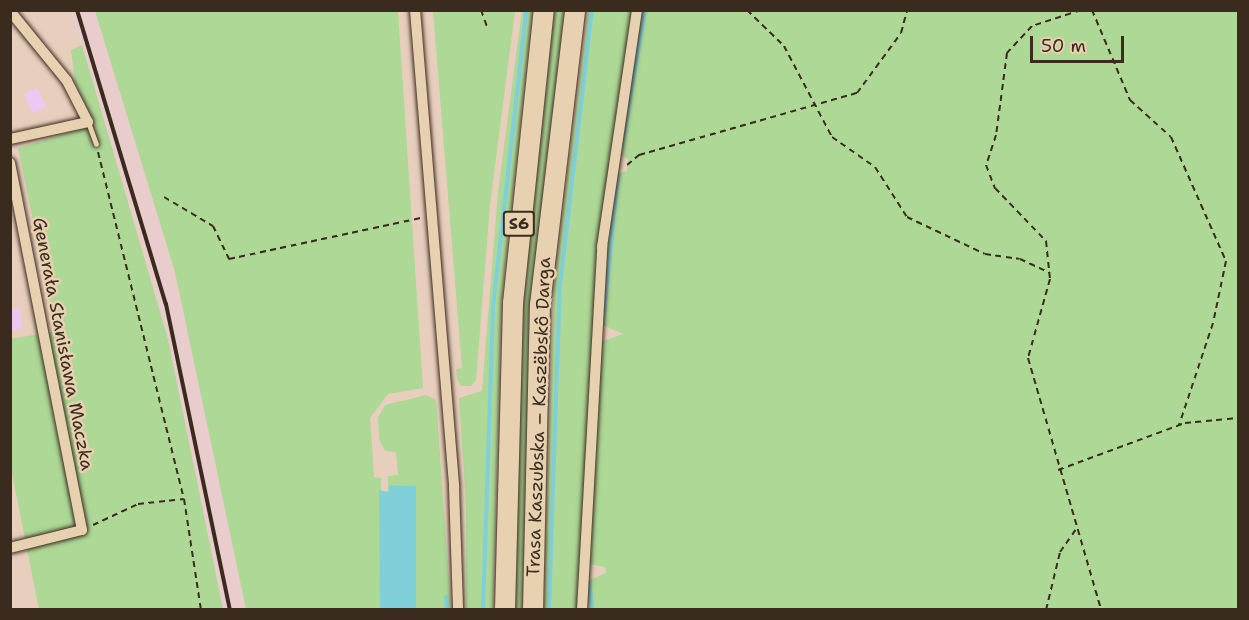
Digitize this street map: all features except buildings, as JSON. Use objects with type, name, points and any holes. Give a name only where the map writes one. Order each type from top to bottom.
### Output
[{"type":"highway","name":"Trasa Kaszubska – Kaszëbskô Darga","points":[[505,609],[513,303],[544,10]]},
{"type":"highway","name":"Trasa Kaszubska – Kaszëbskô Darga","points":[[533,609],[540,305],[575,10]]},
{"type":"street","points":[[415,10],[434,220],[458,609]]},
{"type":"street","points":[[582,609],[602,247],[637,10]]},
{"type":"street","points":[[10,11],[66,81],[88,122],[10,139]]},
{"type":"street","name":"Generała Stanisława Maczka","points":[[10,164],[82,530]]},
{"type":"street","points":[[10,548],[82,530]]},
{"type":"lane","points":[[88,122],[96,144]]},
{"type":"path","points":[[481,10],[488,29]]},
{"type":"path","points":[[747,10],[784,46],[818,103],[832,137],[875,167],[908,217],[985,254],[1020,259],[1050,273]]},
{"type":"path","points":[[627,165],[639,155],[857,93],[901,33],[907,10]]},
{"type":"path","points":[[1081,10],[1032,26],[1007,53],[987,165],[995,188],[1046,241],[1050,273],[1028,358],[1058,470],[1101,609]]},
{"type":"path","points":[[1092,10],[1130,100],[1171,137],[1226,261],[1213,324],[1179,426]]},
{"type":"path","points":[[96,144],[184,499],[201,609]]},
{"type":"path","points":[[164,197],[213,226],[229,259],[434,220]]},
{"type":"path","points":[[1058,470],[1179,426],[1239,418]]},
{"type":"path","points":[[82,530],[138,504],[184,499]]},
{"type":"path","points":[[1046,609],[1060,552],[1076,528]]},
{"type":"shaded area","points":[[70,11],[95,11],[144,162],[204,390],[246,609],[223,609],[153,281]]},
{"type":"green space","points":[[522,10],[532,11],[501,305],[493,609],[466,609],[466,504],[459,398],[482,391],[498,192]]},
{"type":"green space","points":[[95,11],[398,11],[423,388],[388,394],[370,418],[374,477],[381,478],[380,609],[246,609],[175,272]]},
{"type":"green space","points":[[433,11],[515,11],[490,205],[476,380],[471,386],[461,386],[457,379],[456,369],[462,368]]},
{"type":"green space","points":[[554,11],[565,11],[533,275],[522,609],[514,610],[523,311]]},
{"type":"green space","points":[[588,11],[633,11],[598,241],[577,609],[544,610],[554,287]]},
{"type":"green space","points":[[642,11],[1238,11],[1238,609],[589,610],[587,581],[606,573],[605,567],[588,564],[600,342],[623,334],[603,325],[607,248],[616,174],[627,171],[628,159],[619,154]]},
{"type":"green space","points":[[82,45],[168,339],[223,609],[39,609],[11,468],[10,339],[56,331],[18,148],[95,125],[75,82],[71,50]]},
{"type":"green space","points":[[426,395],[436,400],[451,609],[416,609],[416,486],[390,485],[388,492],[388,476],[398,475],[396,452],[385,451],[379,439],[378,418],[385,405]]},
{"type":"water","points":[[389,485],[416,486],[416,609],[380,609],[379,490],[388,492]]},
{"type":"waterway","points":[[483,610],[493,306],[526,10]]},
{"type":"waterway","points":[[549,610],[560,286],[592,10]]},
{"type":"waterway","points":[[622,145],[645,10]]},
{"type":"waterway","points":[[603,323],[618,175]]},
{"type":"waterway","points":[[589,583],[593,610]]},
{"type":"waterway","points":[[446,597],[447,610]]},
{"type":"railway","points":[[77,10],[166,304],[230,610]]}]
